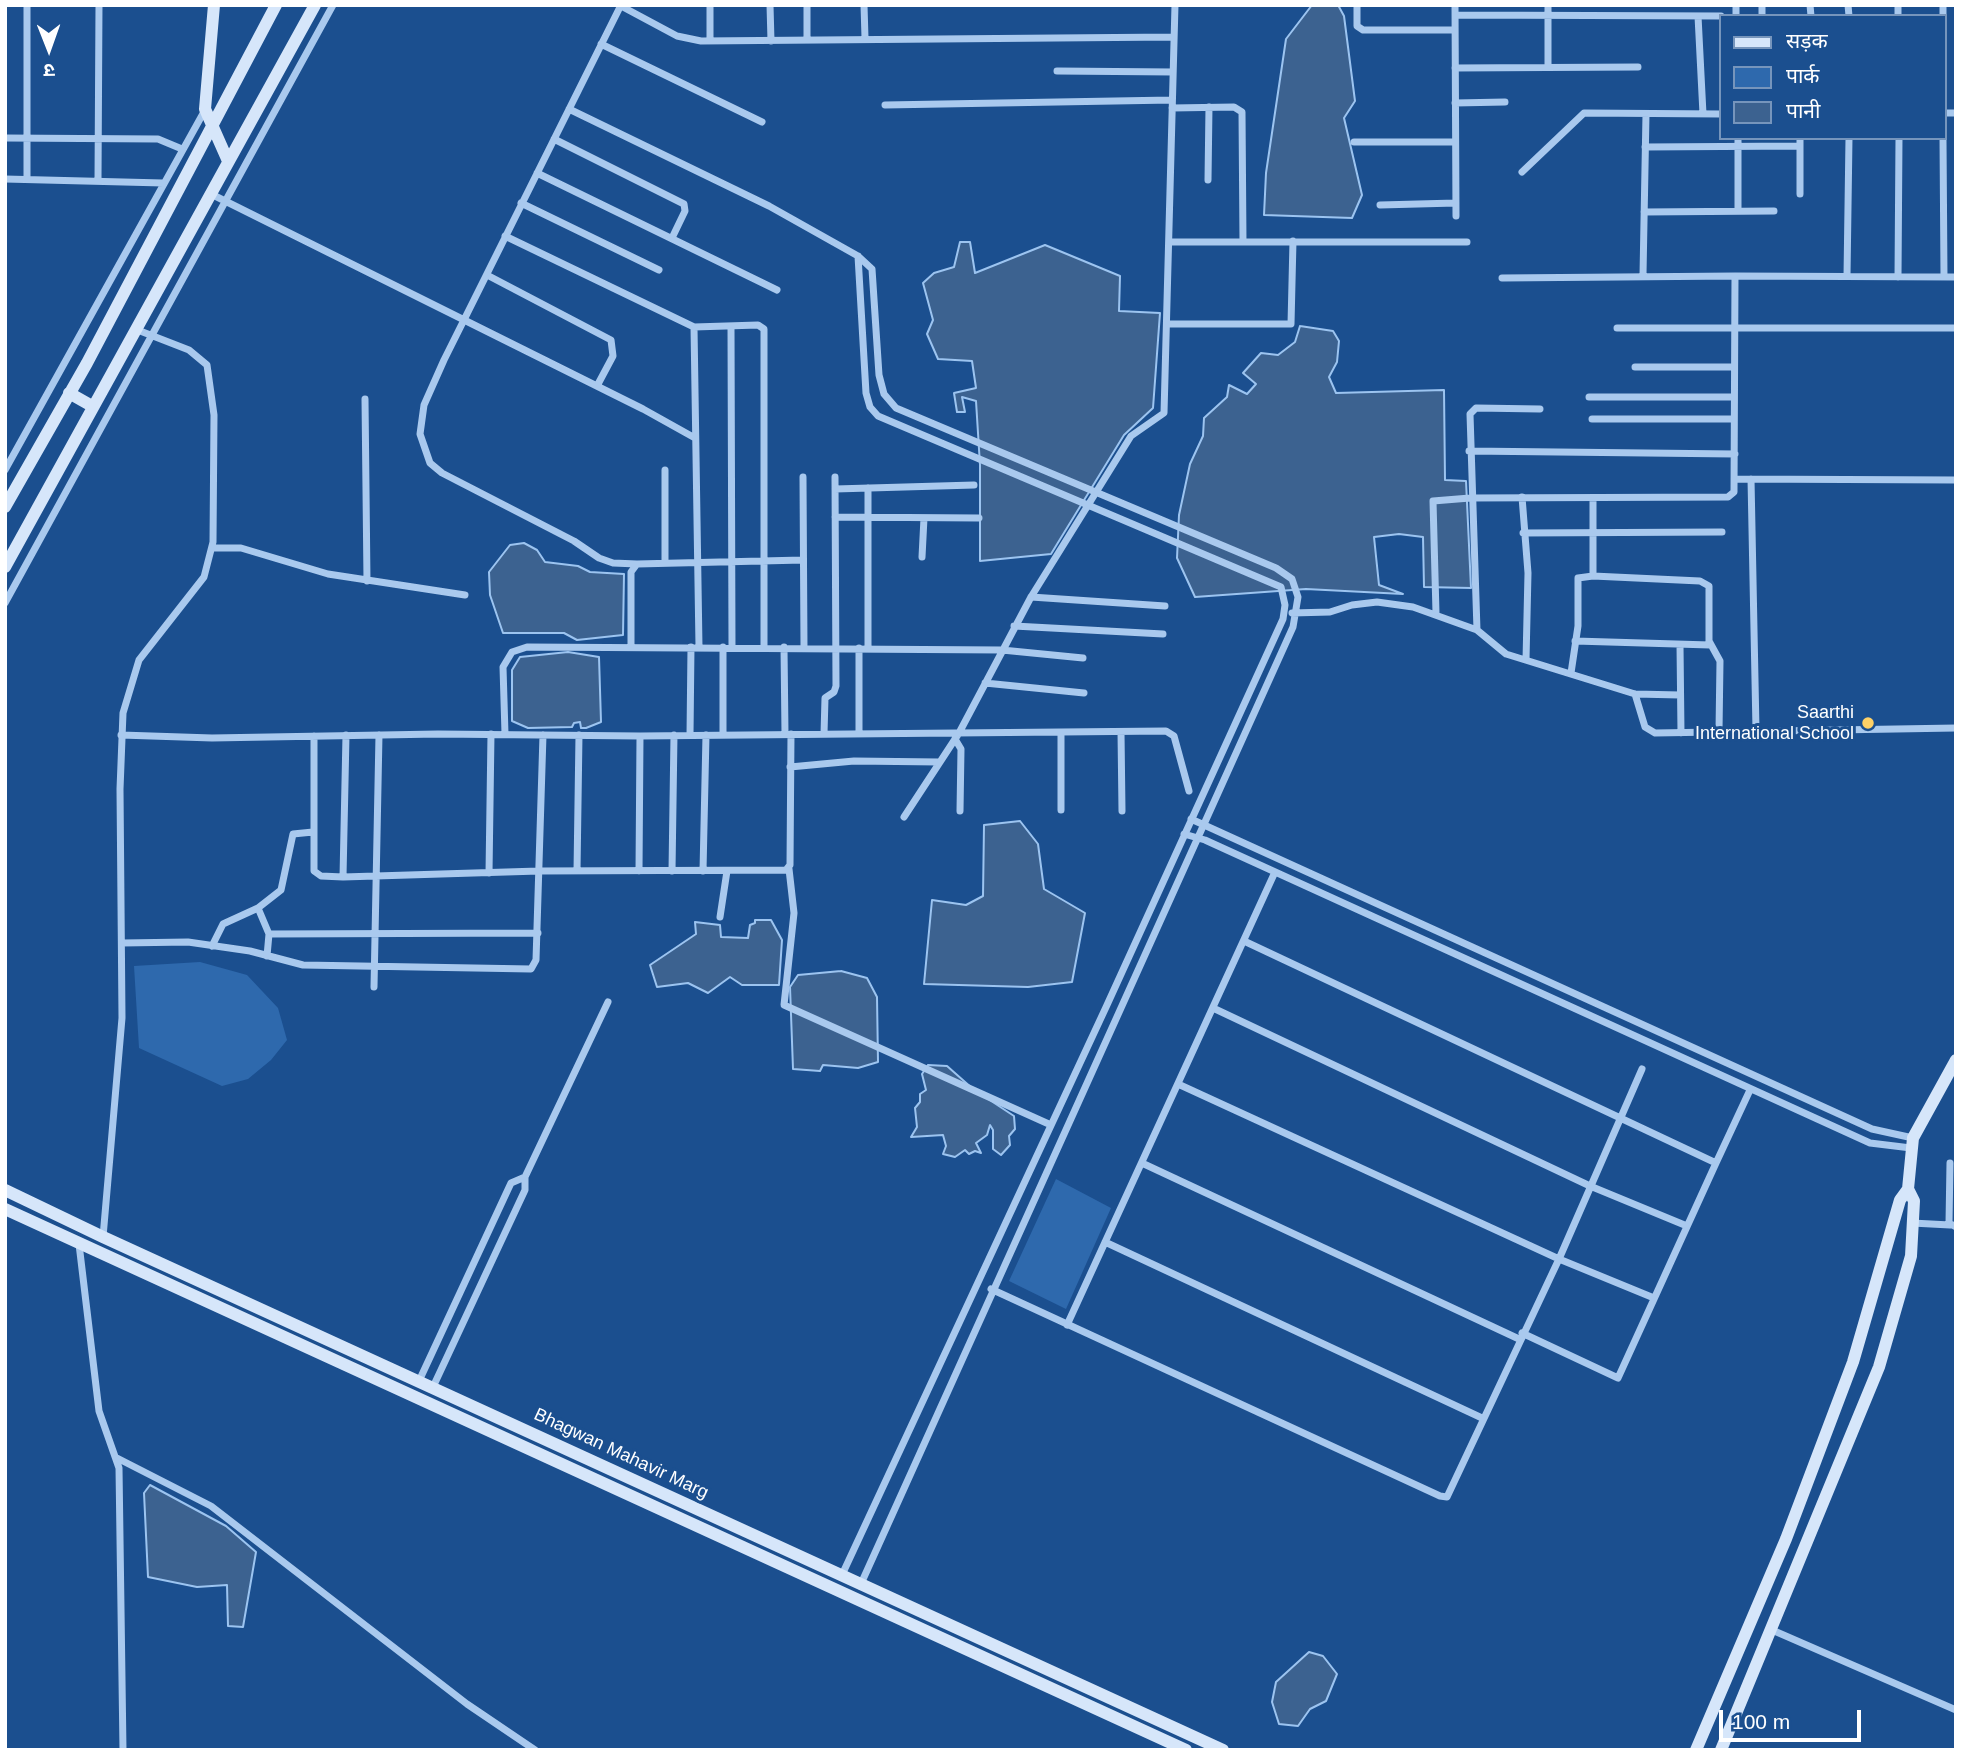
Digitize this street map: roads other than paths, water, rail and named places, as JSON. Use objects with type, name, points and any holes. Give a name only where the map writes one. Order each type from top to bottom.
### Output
[{"type":"street","points":[[27,5],[27,179]]},
{"type":"street","points":[[98,180],[99,5]]},
{"type":"street","points":[[5,470],[205,109],[214,5]]},
{"type":"street","points":[[5,507],[69,393],[276,5]]},
{"type":"street","points":[[5,567],[315,5]]},
{"type":"street","points":[[5,603],[333,5]]},
{"type":"street","points":[[803,560],[613,563],[442,473],[430,463],[421,440],[421,415],[505,236],[621,5],[677,36],[710,41],[1174,37]]},
{"type":"street","points":[[710,5],[710,41]]},
{"type":"street","points":[[770,5],[771,41]]},
{"type":"street","points":[[807,5],[807,40]]},
{"type":"street","points":[[864,5],[865,38]]},
{"type":"street","points":[[904,817],[957,736],[1014,626],[1131,436],[1164,413],[1175,5]]},
{"type":"street","points":[[1357,5],[1357,26],[1363,30],[1455,30]]},
{"type":"street","points":[[1455,5],[1456,216]]},
{"type":"street","points":[[1548,5],[1548,66]]},
{"type":"street","points":[[1455,15],[1720,16]]},
{"type":"street","points":[[1698,16],[1703,114]]},
{"type":"street","points":[[601,44],[762,122]]},
{"type":"street","points":[[1455,68],[1638,67]]},
{"type":"street","points":[[1057,71],[1173,72]]},
{"type":"street","points":[[1455,103],[1505,102]]},
{"type":"street","points":[[885,105],[1172,104],[1234,107],[1242,112],[1243,242]]},
{"type":"street","points":[[1208,180],[1209,107]]},
{"type":"street","points":[[205,109],[228,161]]},
{"type":"street","points":[[569,109],[769,206],[858,256],[872,269],[879,375],[889,403],[1276,568],[1292,579],[1296,587],[1296,613],[1198,838],[991,1289],[858,1590]]},
{"type":"street","points":[[1522,172],[1584,113],[1720,114]]},
{"type":"street","points":[[1643,275],[1646,114]]},
{"type":"street","points":[[5,138],[158,139],[182,149]]},
{"type":"street","points":[[554,139],[684,204],[685,211],[672,238]]},
{"type":"street","points":[[1847,276],[1849,140]]},
{"type":"street","points":[[1898,277],[1899,140]]},
{"type":"street","points":[[1943,140],[1944,277]]},
{"type":"street","points":[[1354,142],[1455,142]]},
{"type":"street","points":[[1645,146],[1800,142],[1800,194]]},
{"type":"street","points":[[1738,143],[1738,211]]},
{"type":"street","points":[[537,173],[777,290]]},
{"type":"street","points":[[5,179],[163,183]]},
{"type":"street","points":[[209,193],[597,386],[695,439]]},
{"type":"street","points":[[1380,205],[1456,203]]},
{"type":"street","points":[[522,204],[659,270]]},
{"type":"street","points":[[1644,212],[1774,211]]},
{"type":"street","points":[[505,236],[694,327],[758,325],[764,332],[764,647]]},
{"type":"street","points":[[1167,324],[1291,324],[1293,241]]},
{"type":"street","points":[[1169,242],[1467,242]]},
{"type":"street","points":[[839,1581],[1051,1125],[1284,613],[1281,587],[878,416],[870,407],[866,393],[858,256]]},
{"type":"street","points":[[486,275],[611,340],[612,356],[597,386]]},
{"type":"street","points":[[1502,278],[1643,275],[1956,277]]},
{"type":"street","points":[[1436,614],[1431,505],[1437,500],[1522,497],[1728,497],[1734,492],[1735,276]]},
{"type":"street","points":[[690,735],[700,562],[694,327]]},
{"type":"street","points":[[731,327],[732,647]]},
{"type":"street","points":[[1616,328],[1956,328]]},
{"type":"street","points":[[103,1237],[112,1119],[121,1051],[121,735],[127,694],[139,660],[204,577],[212,548],[214,415],[210,373],[198,354],[135,329]]},
{"type":"street","points":[[1635,367],[1734,367]]},
{"type":"street","points":[[69,393],[92,406]]},
{"type":"street","points":[[1589,397],[1734,397]]},
{"type":"street","points":[[365,399],[367,581]]},
{"type":"street","points":[[1477,630],[1470,498],[1472,410],[1540,409]]},
{"type":"street","points":[[1592,419],[1734,419]]},
{"type":"street","points":[[1469,452],[1735,454]]},
{"type":"street","points":[[665,470],[665,562]]},
{"type":"street","points":[[803,477],[804,647]]},
{"type":"street","points":[[824,734],[825,698],[836,690],[835,477]]},
{"type":"street","points":[[1734,480],[1956,480]]},
{"type":"street","points":[[1751,480],[1756,730]]},
{"type":"street","points":[[835,489],[974,485]]},
{"type":"street","points":[[868,488],[869,648]]},
{"type":"street","points":[[1522,497],[1528,573],[1526,660]]},
{"type":"street","points":[[1593,499],[1594,576]]},
{"type":"street","points":[[835,517],[979,518]]},
{"type":"street","points":[[922,557],[923,518]]},
{"type":"street","points":[[1523,533],[1722,532]]},
{"type":"street","points":[[212,548],[251,550],[328,574],[465,595]]},
{"type":"street","points":[[631,647],[631,572],[637,564]]},
{"type":"street","points":[[1572,673],[1578,578],[1594,576],[1707,583],[1710,590],[1710,645],[1717,652],[1720,661],[1718,731]]},
{"type":"street","points":[[1031,597],[1165,606]]},
{"type":"street","points":[[1284,613],[1330,612],[1352,605],[1377,602],[1436,614],[1477,630],[1506,654],[1635,694],[1680,695]]},
{"type":"street","points":[[1014,626],[1163,634]]},
{"type":"street","points":[[1575,641],[1710,645]]},
{"type":"street","points":[[1680,645],[1681,733]]},
{"type":"street","points":[[505,734],[503,667],[512,652],[546,646],[1002,650],[1083,658]]},
{"type":"street","points":[[723,647],[723,735]]},
{"type":"street","points":[[784,647],[790,767],[789,869],[794,913],[784,1005],[1051,1125]]},
{"type":"street","points":[[859,648],[859,734]]},
{"type":"street","points":[[985,683],[1084,693]]},
{"type":"street","points":[[1635,694],[1645,727],[1655,733],[1956,728]]},
{"type":"street","points":[[1121,732],[1122,811]]},
{"type":"street","points":[[1060,733],[1061,810]]},
{"type":"street","points":[[121,735],[170,738],[491,734],[957,736],[1171,733],[1189,791]]},
{"type":"street","points":[[489,873],[491,734]]},
{"type":"street","points":[[122,943],[188,942],[303,965],[531,969],[536,964],[543,734]]},
{"type":"street","points":[[343,877],[346,735]]},
{"type":"street","points":[[374,988],[379,735]]},
{"type":"street","points":[[671,871],[674,735]]},
{"type":"street","points":[[703,871],[706,735]]},
{"type":"street","points":[[314,736],[314,871],[321,876],[789,869]]},
{"type":"street","points":[[577,871],[579,736]]},
{"type":"street","points":[[639,871],[640,736]]},
{"type":"street","points":[[957,736],[961,748],[960,811]]},
{"type":"street","points":[[790,767],[854,761],[939,762]]},
{"type":"street","points":[[1191,819],[1871,1129],[1912,1143]]},
{"type":"street","points":[[212,946],[223,924],[258,908],[281,890],[293,834],[313,832]]},
{"type":"street","points":[[1184,834],[1275,872],[1876,1145],[1912,1143]]},
{"type":"street","points":[[720,918],[727,871]]},
{"type":"street","points":[[1068,1325],[1144,1164],[1275,872]]},
{"type":"street","points":[[258,908],[269,934],[267,956]]},
{"type":"street","points":[[269,934],[537,933]]},
{"type":"street","points":[[1244,941],[1716,1163]]},
{"type":"street","points":[[433,1387],[525,1190],[525,1177],[608,1002]]},
{"type":"street","points":[[1213,1008],[1590,1186],[1687,1226]]},
{"type":"street","points":[[1696,1750],[1786,1539],[1853,1362],[1900,1200],[1908,1189],[1912,1143],[1956,1060]]},
{"type":"street","points":[[991,1289],[1443,1497],[1452,1491],[1482,1418],[1559,1259],[1642,1069]]},
{"type":"street","points":[[1178,1084],[1559,1259],[1654,1298]]},
{"type":"street","points":[[1144,1164],[1618,1378],[1750,1090]]},
{"type":"street","points":[[1912,1223],[1953,1226],[1950,1163]]},
{"type":"street","points":[[419,1381],[512,1183],[525,1177]]},
{"type":"street","points":[[1721,1750],[1879,1367],[1909,1262],[1914,1201],[1908,1189]]},
{"type":"street","name":"Bhagwan Mahavir Marg","points":[[5,1190],[433,1387],[1186,1750]]},
{"type":"street","name":"Bhagwan Mahavir Marg","points":[[5,1209],[839,1581]]},
{"type":"street","points":[[1105,1242],[1482,1418]]},
{"type":"street","points":[[79,1244],[99,1411],[117,1458],[121,1497],[123,1750]]},
{"type":"street","points":[[117,1458],[211,1506],[467,1704],[526,1747],[536,1750]]},
{"type":"street","name":"Bhagwan Mahavir Marg","points":[[858,1590],[1223,1750]]},
{"type":"street","points":[[1772,1630],[1956,1710]]},
{"type":"water","points":[[1312,5],[1338,5],[1344,16],[1355,101],[1344,118],[1362,195],[1352,218],[1264,215],[1266,173],[1286,39]]},
{"type":"water","points":[[960,242],[970,242],[975,273],[1045,245],[1120,276],[1119,311],[1160,313],[1153,408],[1124,435],[1051,554],[980,561],[980,465],[976,401],[962,397],[965,412],[957,412],[954,393],[976,388],[972,361],[938,359],[927,334],[933,320],[923,283],[934,273],[954,267]]},
{"type":"water","points":[[1300,326],[1333,331],[1339,341],[1337,362],[1329,377],[1336,393],[1444,390],[1445,480],[1466,481],[1471,588],[1424,587],[1423,537],[1399,534],[1374,537],[1379,585],[1403,594],[1306,589],[1195,597],[1177,558],[1179,515],[1190,464],[1203,436],[1204,418],[1227,397],[1229,385],[1247,394],[1256,384],[1243,373],[1261,353],[1278,355],[1295,342]]},
{"type":"water","points":[[524,543],[537,550],[545,562],[578,566],[590,572],[624,574],[623,635],[577,640],[564,633],[503,633],[490,595],[489,572],[510,545]]},
{"type":"water","points":[[568,652],[599,657],[601,722],[586,728],[581,728],[580,722],[574,723],[572,727],[528,728],[512,721],[512,670],[520,657]]},
{"type":"water","points":[[1020,821],[1038,844],[1044,889],[1085,913],[1072,982],[1028,987],[924,984],[932,900],[966,905],[983,896],[984,825]]},
{"type":"water","points":[[755,920],[771,920],[782,940],[779,985],[742,985],[730,977],[708,993],[688,983],[657,987],[650,965],[696,934],[695,922],[720,925],[721,937],[748,938],[750,925],[755,923]]},
{"type":"water","points":[[841,971],[867,978],[877,997],[878,1062],[858,1068],[823,1065],[820,1071],[793,1069],[790,987],[798,975]]},
{"type":"water","points":[[928,1065],[947,1066],[973,1089],[1014,1116],[1015,1129],[1009,1136],[1010,1145],[1001,1155],[993,1149],[993,1130],[990,1125],[987,1135],[976,1143],[981,1153],[975,1151],[969,1154],[965,1150],[955,1157],[943,1154],[946,1146],[943,1135],[911,1137],[917,1127],[915,1108],[920,1102],[920,1094],[926,1090],[922,1074]]},
{"type":"water","points":[[150,1485],[226,1526],[256,1552],[243,1627],[228,1626],[227,1585],[197,1587],[148,1577],[144,1493]]},
{"type":"water","points":[[1309,1652],[1323,1656],[1337,1674],[1326,1701],[1310,1709],[1298,1726],[1279,1724],[1272,1702],[1276,1682]]},
{"type":"place","name":"Saarthi International School","points":[[1868,723]]}]
